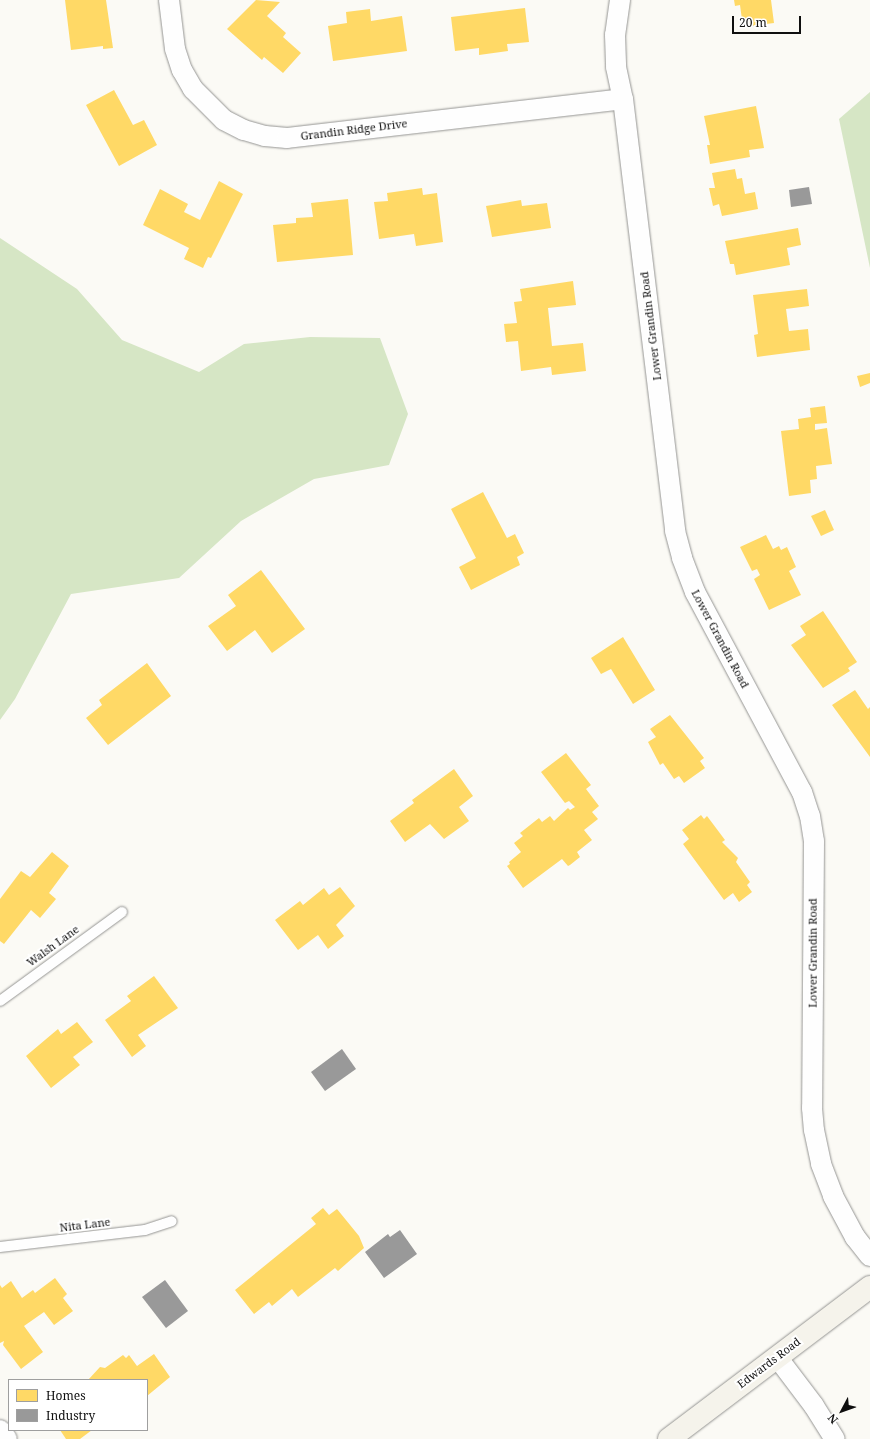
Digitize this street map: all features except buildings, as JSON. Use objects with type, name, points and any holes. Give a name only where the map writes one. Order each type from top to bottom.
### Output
[{"type":"street","name":"Grandin Ridge Drive","points":[[169,0],[175,49],[182,70],[192,89],[224,120],[244,130],[265,136],[287,138],[623,99]]},
{"type":"street","name":"Lower Grandin Road","points":[[620,0],[615,35],[616,67],[623,99],[675,531],[682,558],[695,592],[802,792],[810,816],[814,841],[812,1108],[814,1130],[821,1164],[833,1196],[855,1237],[870,1256]]},
{"type":"street","name":"Edwards Road","points":[[669,1439],[870,1287]]},
{"type":"street","points":[[777,1357],[814,1406],[835,1439]]},
{"type":"street","points":[[0,1430],[7,1439]]},
{"type":"lane","name":"Walsh Lane","points":[[0,1001],[122,912]]},
{"type":"lane","name":"Nita Lane","points":[[0,1247],[146,1230],[172,1221]]},
{"type":"green space","points":[[870,92],[870,268],[839,119]]},
{"type":"green space","points":[[0,238],[77,289],[122,340],[199,372],[244,344],[310,337],[380,338],[408,414],[389,465],[314,479],[241,521],[179,578],[71,594],[15,699],[0,720]]}]
